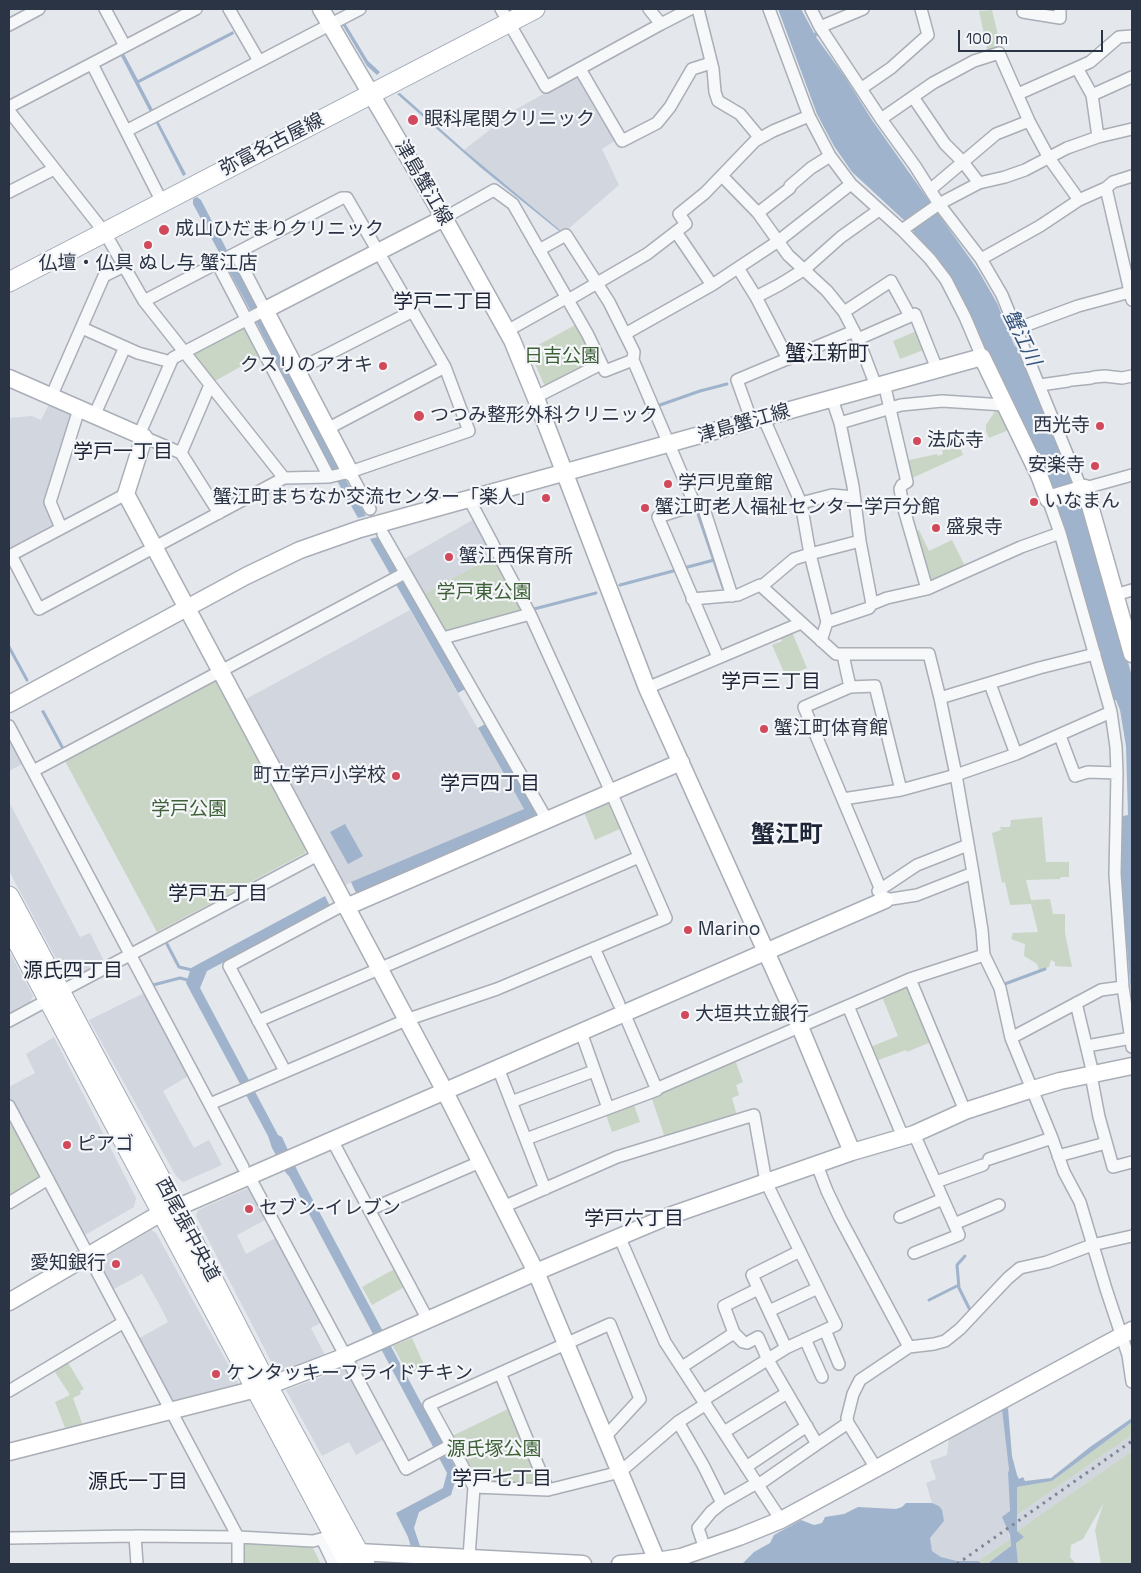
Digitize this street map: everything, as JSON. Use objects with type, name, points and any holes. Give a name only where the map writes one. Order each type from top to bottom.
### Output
[{"type":"main road","name":"弥富名古屋線","points":[[9,282],[370,94],[505,16],[535,9]]},
{"type":"main road","name":"西尾張中央道","points":[[9,896],[54,996],[261,1387],[365,1560]]},
{"type":"main road","name":"西尾張中央道","points":[[9,926],[54,996]]},
{"type":"main road","name":"西尾張中央道","points":[[261,1387],[328,1537],[365,1560]]},
{"type":"street","points":[[9,25],[39,9]]},
{"type":"street","points":[[104,9],[125,46]]},
{"type":"street","points":[[196,9],[9,109],[105,232],[144,301],[284,478]]},
{"type":"street","points":[[229,9],[259,61]]},
{"type":"street","name":"津島蟹江線","points":[[320,9],[444,218],[507,331],[566,473],[982,357]]},
{"type":"street","points":[[126,131],[360,9]]},
{"type":"street","points":[[649,9],[661,24]]},
{"type":"street","points":[[505,16],[546,87],[690,9]]},
{"type":"street","points":[[698,9],[718,101],[740,114],[760,138]]},
{"type":"street","points":[[769,9],[809,116],[830,156],[851,184],[879,210],[904,229],[946,280],[1049,498],[1060,533],[1111,712],[1116,748],[1115,874],[1123,987],[1131,1042],[1087,1046]]},
{"type":"street","points":[[811,9],[820,27],[881,119],[931,189],[939,204],[980,259],[1002,295],[1080,483],[1085,488],[1132,654]]},
{"type":"street","points":[[820,27],[862,9]]},
{"type":"street","points":[[862,88],[891,68],[928,35],[922,9]]},
{"type":"street","points":[[1024,12],[1060,18],[1060,9]]},
{"type":"street","points":[[1018,94],[1090,62],[1119,37],[1132,36]]},
{"type":"street","points":[[881,119],[932,84],[974,61],[999,53],[1049,158],[1079,200]]},
{"type":"street","points":[[580,68],[622,141],[657,123],[670,107],[692,69],[711,63]]},
{"type":"street","points":[[92,64],[162,202]]},
{"type":"street","points":[[1077,68],[1092,95],[1098,138]]},
{"type":"street","points":[[1092,95],[1132,77]]},
{"type":"street","points":[[913,96],[945,144],[963,162],[979,183]]},
{"type":"street","points":[[507,331],[598,284],[647,254],[686,224],[679,214],[705,193],[755,141],[809,116]]},
{"type":"street","points":[[931,189],[996,134],[1030,121]]},
{"type":"street","points":[[904,229],[939,204],[979,183],[1025,170],[1067,148],[1132,129]]},
{"type":"street","points":[[758,213],[790,188],[811,168],[830,156]]},
{"type":"street","points":[[10,188],[54,169]]},
{"type":"street","points":[[722,176],[758,213],[788,255],[805,269],[844,312],[856,335],[890,407],[907,482],[900,489],[903,506],[927,589]]},
{"type":"street","points":[[980,259],[1040,226],[1079,200],[1106,188],[1113,182],[1132,176]]},
{"type":"street","points":[[625,334],[712,285],[738,268],[777,242],[851,184]]},
{"type":"street","points":[[1016,329],[1078,306],[1131,296],[1130,280],[1106,188]]},
{"type":"street","points":[[633,360],[605,371],[588,335],[513,204],[494,190],[444,218],[173,358],[142,436],[126,494],[442,1087],[536,1272],[658,1563]]},
{"type":"street","points":[[126,494],[11,555],[39,609],[284,478],[339,475],[469,430],[445,367],[347,198],[342,198],[144,301]]},
{"type":"street","points":[[756,297],[779,286],[805,269],[841,237],[879,210]]},
{"type":"street","points":[[676,232],[712,285]]},
{"type":"street","points":[[539,250],[566,235],[598,284],[634,352],[633,360],[695,505]]},
{"type":"street","points":[[226,258],[339,475],[370,509]]},
{"type":"street","points":[[226,258],[256,315],[297,370],[327,429],[339,475]]},
{"type":"street","points":[[51,397],[104,276],[124,266]]},
{"type":"street","points":[[738,268],[756,297],[788,359]]},
{"type":"street","points":[[844,312],[891,281],[910,316]]},
{"type":"street","points":[[297,370],[413,311]]},
{"type":"street","points":[[821,641],[827,622],[810,554],[801,503],[737,380],[788,359],[915,314],[936,369]]},
{"type":"street","points":[[82,328],[138,353],[171,362]]},
{"type":"street","points":[[61,528],[50,502],[87,412],[125,347]]},
{"type":"street","points":[[536,397],[601,364]]},
{"type":"street","points":[[327,429],[445,367]]},
{"type":"street","points":[[1040,385],[1105,376],[1122,378],[1132,376]]},
{"type":"street","points":[[9,378],[181,453],[219,513]]},
{"type":"street","points":[[181,453],[210,385]]},
{"type":"street","points":[[832,399],[840,423],[872,604]]},
{"type":"street","points":[[840,423],[890,407],[942,401],[1004,405]]},
{"type":"street","points":[[9,704],[246,576],[300,550],[360,529],[566,473],[647,688],[800,1027],[852,1152]]},
{"type":"street","points":[[1049,498],[1132,475]]},
{"type":"street","points":[[801,503],[832,495],[854,497]]},
{"type":"street","points":[[210,1104],[406,1020],[497,989],[666,918],[530,614],[469,499]]},
{"type":"street","points":[[718,658],[658,517],[695,505],[704,509],[732,596]]},
{"type":"street","points":[[827,622],[869,608],[872,604],[887,598],[927,589],[1021,547],[1060,533]]},
{"type":"street","points":[[383,534],[399,576],[443,638],[547,820]]},
{"type":"street","points":[[692,599],[738,595],[760,585],[762,586],[794,559],[860,541]]},
{"type":"street","points":[[33,771],[399,576]]},
{"type":"street","points":[[762,586],[836,654],[929,654],[956,775],[982,930],[984,955],[1000,988],[1011,1038],[1033,1089],[1064,1172],[1080,1202],[1092,1245],[1127,1332],[1132,1382]]},
{"type":"street","points":[[1115,595],[1132,590]]},
{"type":"street","points":[[443,638],[530,614]]},
{"type":"street","points":[[647,688],[801,623]]},
{"type":"street","points":[[940,698],[1039,668],[1095,654]]},
{"type":"street","points":[[843,655],[850,688]]},
{"type":"street","points":[[990,684],[1016,754]]},
{"type":"street","points":[[881,894],[804,707],[850,688],[875,686],[901,790]]},
{"type":"street","points":[[843,799],[901,790],[956,775],[1016,754],[1111,712]]},
{"type":"street","points":[[9,726],[406,1469],[449,1446]]},
{"type":"street","points":[[1060,736],[1075,776],[1088,772],[1117,773]]},
{"type":"street","points":[[285,1072],[229,966],[346,906],[681,762]]},
{"type":"street","points":[[9,1290],[86,1251],[166,1206],[764,947],[881,894],[917,865],[968,844]]},
{"type":"street","points":[[9,1021],[318,855]]},
{"type":"street","points":[[258,1021],[639,857]]},
{"type":"street","points":[[881,894],[917,894],[973,873]]},
{"type":"street","points":[[594,948],[656,1089]]},
{"type":"street","points":[[526,1138],[657,1090],[910,979],[984,955]]},
{"type":"street","points":[[910,979],[965,1112]]},
{"type":"street","points":[[1011,1038],[1076,1002],[1102,990],[1123,987]]},
{"type":"street","points":[[1076,1002],[1087,1046],[1106,1143],[1113,1167],[1132,1162]]},
{"type":"street","points":[[848,1006],[909,1136],[936,1182],[959,1235],[914,1253]]},
{"type":"street","points":[[283,1155],[332,1140],[442,1087],[498,1068],[581,1032],[622,1009]]},
{"type":"street","points":[[581,1032],[608,1108]]},
{"type":"street","points":[[9,1452],[261,1387],[346,1356],[619,1236],[669,1216],[852,1152],[909,1136],[965,1112],[1033,1089],[1132,1066]]},
{"type":"street","points":[[498,1068],[545,1189]]},
{"type":"street","points":[[511,1102],[594,1071]]},
{"type":"street","points":[[9,1108],[238,1537],[238,1564]]},
{"type":"street","points":[[474,1487],[548,1490],[620,1472],[704,1402],[786,1348],[836,1325],[766,1182],[754,1115],[617,1157],[503,1207]]},
{"type":"street","points":[[936,1182],[1052,1138]]},
{"type":"street","points":[[332,1140],[428,1320]]},
{"type":"street","points":[[1058,1156],[1106,1143]]},
{"type":"street","points":[[369,1210],[480,1162]]},
{"type":"street","points":[[817,1164],[840,1218],[909,1347]]},
{"type":"street","points":[[9,1203],[48,1179]]},
{"type":"street","points":[[900,1217],[943,1199]]},
{"type":"street","points":[[954,1224],[999,1205]]},
{"type":"street","points":[[619,1236],[665,1342],[781,1520]]},
{"type":"street","points":[[876,1468],[848,1424],[847,1418],[853,1394],[860,1380],[909,1347],[934,1344],[944,1340],[960,1329],[1008,1278],[1020,1268],[1047,1262],[1092,1245],[1132,1236]]},
{"type":"street","points":[[9,1302],[86,1251]]},
{"type":"street","points":[[786,1348],[752,1275],[800,1251]]},
{"type":"street","points":[[769,1311],[818,1288]]},
{"type":"street","points":[[758,1289],[724,1306],[734,1333],[743,1342],[747,1343],[758,1338],[768,1360],[817,1444]]},
{"type":"street","points":[[9,1390],[124,1322]]},
{"type":"street","points":[[469,1557],[474,1487],[449,1446],[430,1404],[610,1324],[640,1399],[605,1437]]},
{"type":"street","points":[[825,1330],[839,1364]]},
{"type":"street","points":[[620,1564],[658,1563],[681,1557],[739,1538],[781,1520],[1127,1332]]},
{"type":"street","points":[[682,1367],[734,1333]]},
{"type":"street","points":[[805,1339],[822,1376]]},
{"type":"street","points":[[500,1372],[548,1490]]},
{"type":"street","points":[[724,1432],[787,1393]]},
{"type":"street","points":[[678,1422],[722,1503]]},
{"type":"street","points":[[706,1549],[698,1528],[711,1512],[722,1503],[758,1484],[848,1424]]},
{"type":"street","points":[[746,1467],[807,1426]]},
{"type":"street","points":[[135,1536],[137,1564]]},
{"type":"street","points":[[9,1538],[238,1537],[312,1541],[328,1537],[334,1564]]},
{"type":"street","points":[[365,1560],[418,1554],[584,1564]]},
{"type":"shaded area","points":[[575,76],[579,77],[616,140],[602,149],[619,185],[566,231],[560,230],[464,150],[515,110]]},
{"type":"shaded area","points":[[49,404],[71,413],[72,417],[46,503],[54,524],[9,548],[9,418],[32,416],[41,420]]},
{"type":"shaded area","name":"蟹江西保育所","points":[[476,518],[495,555],[424,594],[404,559]]},
{"type":"shaded area","name":"町立学戸小学校","points":[[410,610],[524,809],[345,885],[246,699]]},
{"type":"shaded area","points":[[9,735],[24,763],[9,771]]},
{"type":"shaded area","points":[[9,802],[80,937],[90,933],[104,961],[70,980],[67,979],[9,871]]},
{"type":"shaded area","points":[[9,951],[33,996],[30,1003],[9,1014]]},
{"type":"shaded area","points":[[146,992],[190,1075],[163,1091],[194,1148],[209,1140],[222,1165],[183,1182],[176,1176],[89,1020]]},
{"type":"shaded area","points":[[54,1037],[136,1198],[134,1207],[85,1235],[81,1235],[9,1099],[9,1087],[35,1073],[26,1054]]},
{"type":"shaded area","points":[[248,1188],[252,1190],[267,1219],[237,1235],[246,1254],[277,1237],[322,1322],[311,1328],[327,1359],[282,1376],[277,1373],[196,1216],[198,1210]]},
{"type":"shaded area","points":[[151,1230],[156,1233],[240,1386],[175,1403],[171,1401],[138,1339],[168,1322],[158,1302],[142,1274],[112,1290],[98,1264],[99,1261]]},
{"type":"shaded area","points":[[341,1367],[347,1369],[384,1439],[356,1455],[349,1442],[322,1456],[286,1390],[321,1377]]},
{"type":"shaded area","points":[[1002,1410],[1009,1470],[1010,1511],[1006,1523],[1010,1539],[978,1561],[957,1561],[941,1557],[932,1551],[929,1542],[930,1538],[944,1521],[939,1506],[932,1503],[926,1483],[936,1479],[930,1461],[947,1455],[949,1438]]},
{"type":"shaded area","points":[[1132,1435],[1132,1451],[1017,1531],[1017,1515]]},
{"type":"green space","points":[[992,10],[999,49],[988,53],[979,11]]},
{"type":"green space","name":"日吉公園","points":[[577,324],[596,364],[546,389],[529,350]]},
{"type":"green space","points":[[242,328],[246,329],[260,356],[213,382],[192,357],[194,353]]},
{"type":"green space","points":[[919,330],[926,349],[900,359],[893,341]]},
{"type":"green space","points":[[997,408],[1011,429],[989,438],[986,425]]},
{"type":"green space","points":[[960,447],[963,455],[910,479],[905,461],[937,454],[938,456],[943,454],[942,450]]},
{"type":"green space","points":[[919,530],[929,551],[952,540],[966,568],[929,585],[914,532]]},
{"type":"green space","name":"学戸東公園","points":[[495,555],[524,610],[445,632],[424,594]]},
{"type":"green space","points":[[792,632],[807,668],[786,677],[772,645],[782,641],[780,637]]},
{"type":"green space","name":"学戸公園","points":[[210,680],[217,682],[306,846],[305,853],[157,932],[64,759]]},
{"type":"green space","points":[[607,803],[611,804],[622,828],[595,840],[584,812]]},
{"type":"green space","points":[[1042,817],[1046,862],[1069,862],[1069,877],[1026,880],[1031,900],[1050,899],[1053,914],[1065,914],[1065,933],[1072,967],[1055,966],[1055,962],[1051,960],[1049,967],[1039,970],[1037,964],[1024,956],[1025,944],[1011,939],[1013,933],[1038,932],[1031,904],[1010,905],[1005,882],[1002,883],[992,833],[1001,830],[1000,827],[1010,827],[1011,820]]},
{"type":"green space","points":[[904,987],[909,989],[931,1042],[907,1052],[906,1050],[876,1061],[870,1047],[898,1036],[882,997]]},
{"type":"green space","points":[[735,1060],[743,1082],[736,1085],[739,1095],[732,1098],[737,1116],[665,1138],[651,1096]]},
{"type":"green space","points":[[633,1102],[640,1122],[612,1132],[605,1112]]},
{"type":"green space","points":[[9,1117],[40,1176],[39,1181],[9,1199]]},
{"type":"green space","points":[[396,1268],[406,1286],[372,1305],[362,1287]]},
{"type":"green space","points":[[412,1338],[425,1367],[408,1374],[393,1346]]},
{"type":"green space","points":[[67,1361],[84,1389],[80,1391],[81,1394],[73,1398],[83,1426],[66,1430],[55,1402],[70,1395],[53,1369]]},
{"type":"green space","name":"源氏塚公園","points":[[510,1408],[541,1483],[538,1486],[480,1483],[475,1479],[452,1436]]},
{"type":"green space","points":[[1132,1422],[1132,1435],[1017,1515],[1017,1487],[1052,1481]]},
{"type":"green space","points":[[1132,1451],[1132,1564],[1101,1564],[1095,1530],[1103,1504],[1083,1539],[1071,1545],[1070,1557],[1076,1564],[1018,1564],[1016,1542],[1023,1537],[1017,1531]]},
{"type":"green space","points":[[1010,1539],[1011,1546],[987,1564],[978,1561]]},
{"type":"green space","points":[[246,1541],[312,1546],[321,1564],[242,1564],[242,1545]]},
{"type":"water","points":[[778,9],[801,9],[814,33],[816,32],[818,35],[816,37],[845,77],[872,120],[978,270],[997,303],[1015,347],[1018,347],[1075,478],[1132,676],[1132,1005],[1120,867],[1123,816],[1128,815],[1126,746],[1120,710],[1116,700],[1112,701],[1102,664],[1006,396],[961,297],[936,257],[913,234],[914,232],[907,223],[852,172],[834,146],[817,114]]},
{"type":"water","points":[[345,23],[368,61],[380,72],[377,75],[367,66],[342,24]]},
{"type":"water","points":[[233,31],[234,34],[139,83],[153,110],[150,112],[120,54],[123,52],[138,80]]},
{"type":"water","points":[[400,93],[464,150],[560,230],[480,167],[397,94]]},
{"type":"water","points":[[157,119],[186,174],[183,176],[155,121]]},
{"type":"water","points":[[197,197],[201,200],[366,516],[358,518],[336,479],[249,308],[193,204],[193,199]]},
{"type":"water","points":[[696,513],[699,513],[725,589],[722,589]]},
{"type":"water","points":[[378,537],[465,689],[458,693],[370,539]]},
{"type":"water","points":[[44,710],[65,749],[62,750],[41,711]]},
{"type":"water","points":[[485,724],[536,815],[356,893],[351,882],[524,809],[478,728]]},
{"type":"water","points":[[345,824],[363,856],[348,864],[330,832]]},
{"type":"water","points":[[325,896],[330,906],[207,971],[200,988],[278,1135],[282,1137],[298,1172],[458,1472],[451,1495],[419,1512],[414,1528],[426,1564],[416,1564],[408,1537],[396,1513],[443,1488],[447,1473],[289,1176],[272,1148],[268,1136],[186,983],[191,968]]},
{"type":"water","points":[[1008,1408],[1012,1456],[1019,1479],[1023,1477],[1025,1481],[1051,1478],[1090,1447],[1132,1418],[1132,1422],[1052,1481],[1017,1487],[1017,1531],[1024,1537],[1016,1543],[1018,1564],[987,1564],[1011,1546],[1010,1535],[1002,1517],[1010,1511],[1009,1470],[1002,1410]]},
{"type":"water","points":[[906,1503],[932,1503],[939,1506],[942,1510],[944,1521],[930,1538],[932,1551],[941,1557],[957,1561],[978,1561],[984,1564],[742,1564],[754,1552],[770,1543],[774,1535],[801,1520],[814,1525],[822,1523],[825,1517],[844,1514],[858,1507],[896,1509]]},
{"type":"waterway","points":[[660,405],[727,384]]},
{"type":"waterway","points":[[684,568],[714,560]]},
{"type":"waterway","points":[[620,585],[673,571]]},
{"type":"waterway","points":[[534,609],[596,593]]},
{"type":"waterway","points":[[9,647],[27,680]]},
{"type":"waterway","points":[[167,944],[179,967],[192,970]]},
{"type":"waterway","points":[[1002,985],[1045,969]]},
{"type":"waterway","points":[[153,985],[180,978],[191,981]]},
{"type":"waterway","points":[[965,1256],[957,1265],[959,1288],[970,1310]]},
{"type":"waterway","points":[[929,1300],[959,1285]]},
{"type":"railway","points":[[957,1564],[1132,1441]]},
{"type":"place","name":"眼科尾関クリニック","points":[[413,120]]},
{"type":"place","name":"成山ひだまりクリニック","points":[[164,230]]},
{"type":"place","name":"仏壇・仏具 ぬし与 蟹江店","points":[[148,245]]},
{"type":"place","name":"クスリのアオキ","points":[[383,366]]},
{"type":"place","name":"つつみ整形外科クリニック","points":[[419,416]]},
{"type":"place","name":"西光寺","points":[[1100,426]]},
{"type":"place","name":"法応寺","points":[[917,441]]},
{"type":"place","name":"安楽寺","points":[[1095,466]]},
{"type":"place","name":"学戸児童館","points":[[668,484]]},
{"type":"place","name":"蟹江町まちなか交流センター「楽人」","points":[[546,498]]},
{"type":"place","name":"いなまん","points":[[1034,502]]},
{"type":"place","name":"蟹江町老人福祉センター学戸分館","points":[[645,508]]},
{"type":"place","name":"盛泉寺","points":[[936,528]]},
{"type":"place","name":"蟹江西保育所","points":[[449,557]]},
{"type":"place","name":"蟹江町体育館","points":[[764,729]]},
{"type":"place","name":"町立学戸小学校","points":[[396,776]]},
{"type":"place","name":"Marino","points":[[688,930]]},
{"type":"place","name":"大垣共立銀行","points":[[685,1015]]},
{"type":"place","name":"ピアゴ","points":[[67,1145]]},
{"type":"place","name":"セブン-イレブン","points":[[249,1209]]},
{"type":"place","name":"愛知銀行","points":[[116,1264]]},
{"type":"place","name":"ケンタッキーフライドチキン","points":[[216,1374]]},
{"type":"district","name":"学戸二丁目","points":[[443,303]]},
{"type":"district","name":"蟹江新町","points":[[827,354]]},
{"type":"district","name":"学戸一丁目","points":[[123,453]]},
{"type":"district","name":"学戸三丁目","points":[[771,683]]},
{"type":"district","name":"学戸四丁目","points":[[490,785]]},
{"type":"district","name":"蟹江町","points":[[787,835]]},
{"type":"district","name":"学戸五丁目","points":[[218,895]]},
{"type":"district","name":"源氏四丁目","points":[[73,972]]},
{"type":"district","name":"学戸六丁目","points":[[634,1220]]},
{"type":"district","name":"学戸七丁目","points":[[502,1480]]},
{"type":"district","name":"源氏一丁目","points":[[138,1483]]},
{"type":"water label","name":"蟹江川","points":[[1021,338]]}]
